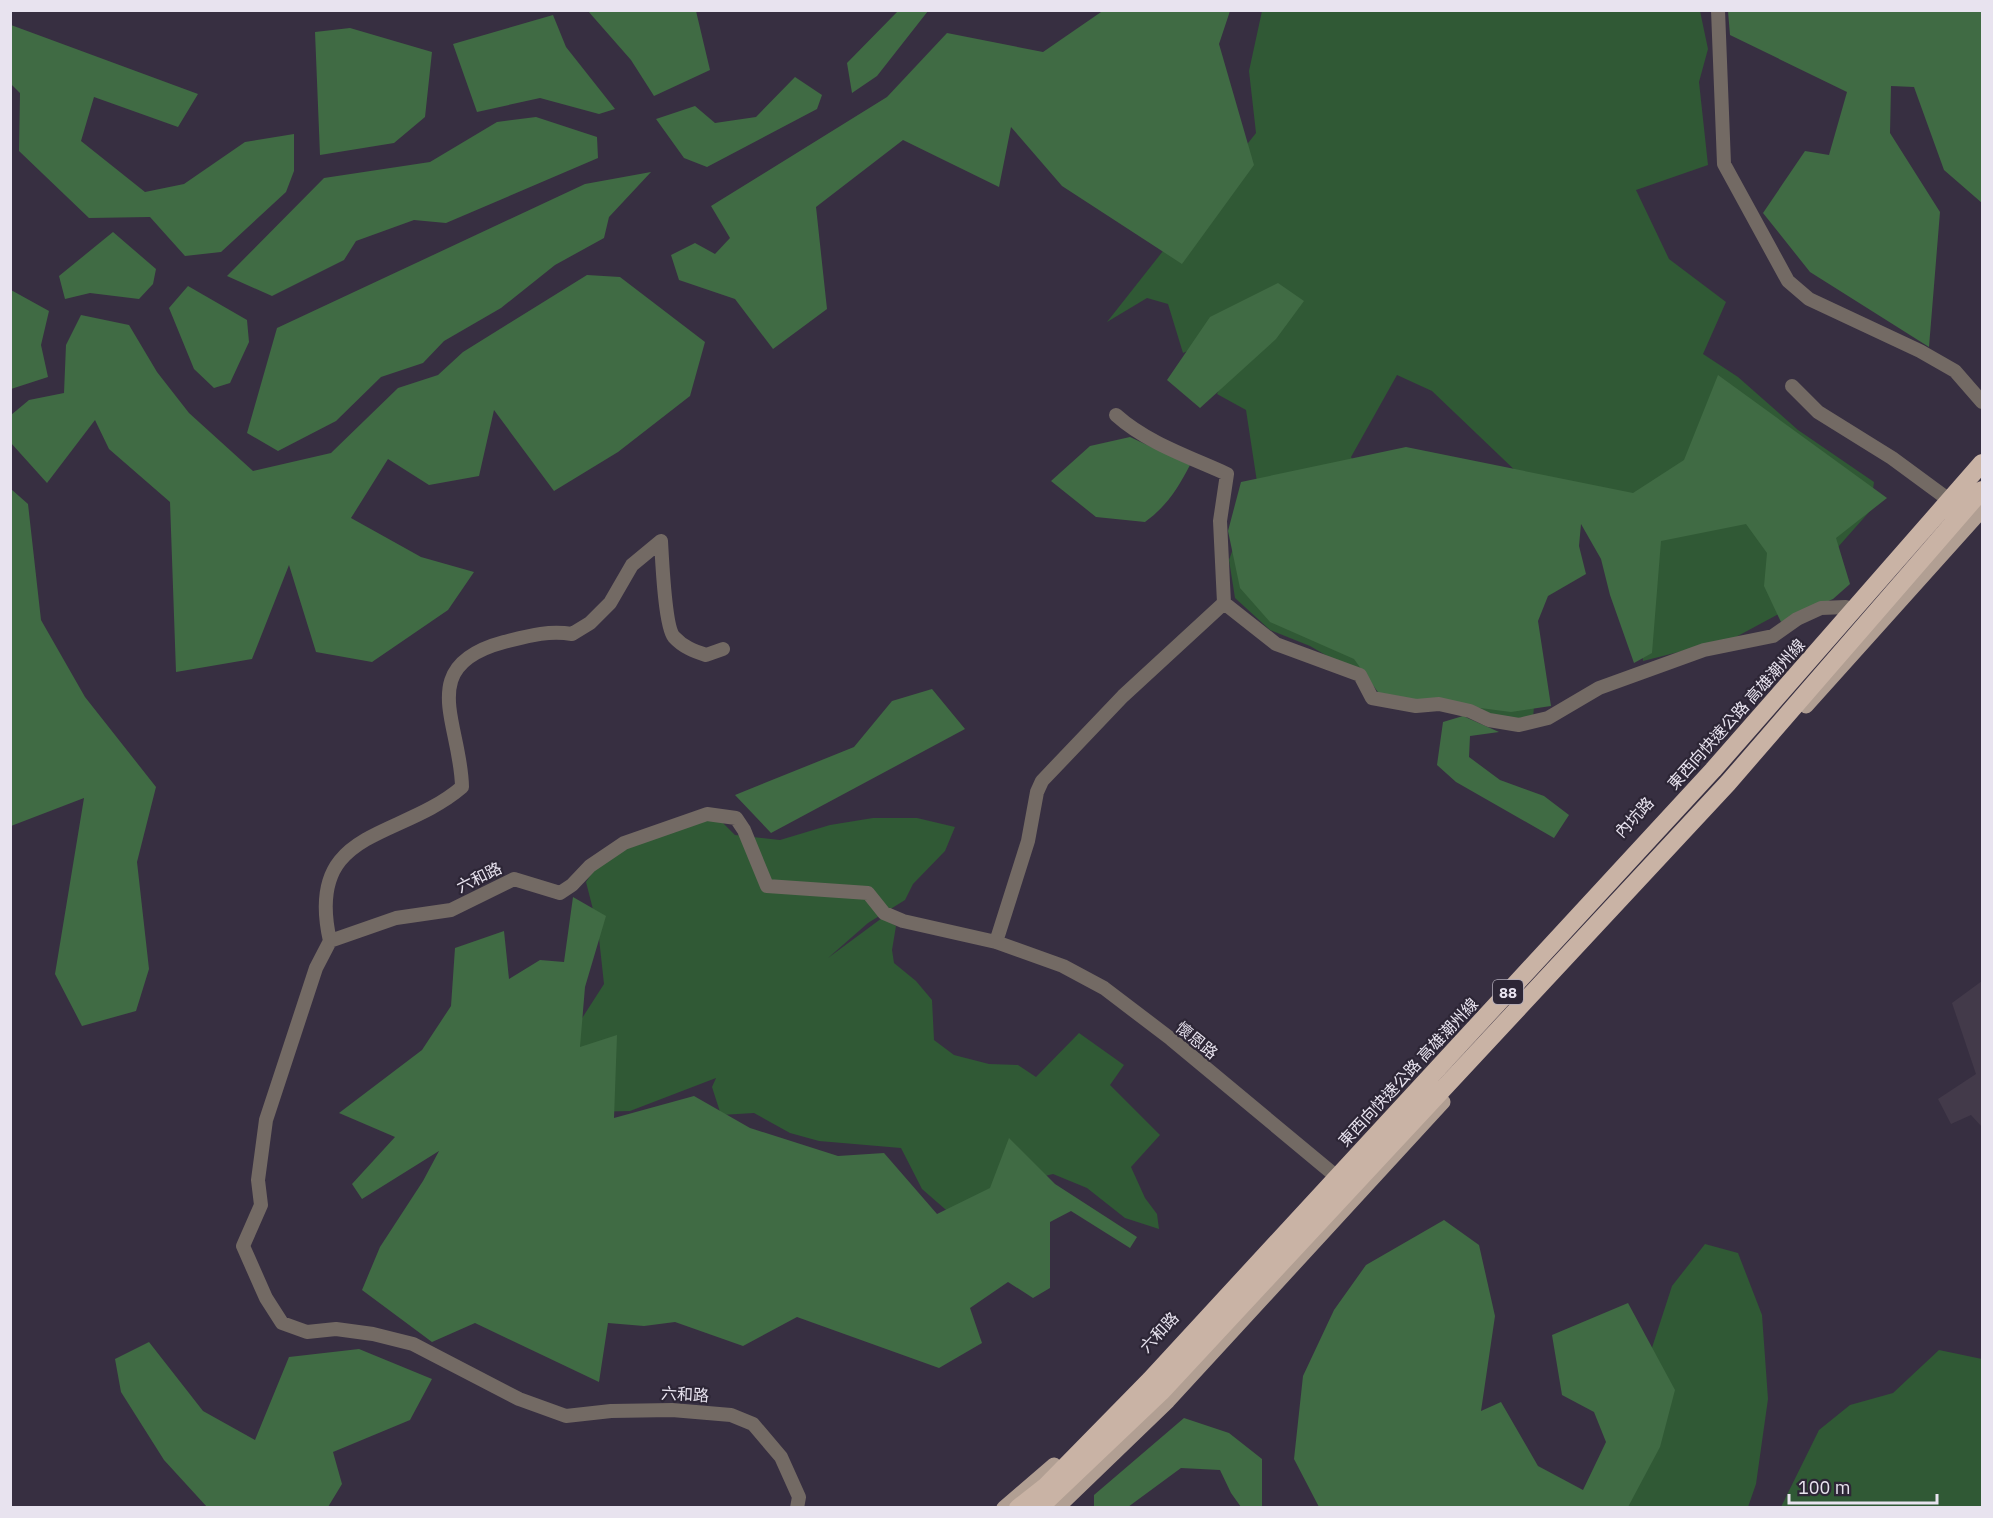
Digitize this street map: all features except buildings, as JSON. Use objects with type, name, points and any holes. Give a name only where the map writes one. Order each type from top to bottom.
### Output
[{"type":"highway","name":"東西向快速公路 高雄潮州線","points":[[1018,1508],[1046,1486],[1150,1380],[1343,1171],[1713,770],[1983,463]]},
{"type":"highway","name":"88","points":[[1039,1508],[1161,1392],[1728,783],[1983,490]]},
{"type":"main road","name":"內坑路","points":[[1331,1172],[1707,765],[1983,456]]},
{"type":"main road","points":[[1057,1508],[1168,1401],[1733,787],[1983,510]]},
{"type":"main road","name":"六和路","points":[[1004,1508],[1041,1479],[1144,1374],[1331,1172]]},
{"type":"street","points":[[1718,10],[1724,164],[1788,281],[1809,299],[1920,351],[1955,371],[1983,402]]},
{"type":"street","points":[[1792,386],[1818,412],[1892,458],[1945,497]]},
{"type":"street","points":[[1116,415],[1129,426],[1150,438],[1227,474],[1220,521],[1224,603],[1276,644],[1360,675],[1372,698],[1416,706],[1439,704],[1470,711],[1489,720],[1520,725],[1548,718],[1599,687],[1704,651],[1773,636],[1797,619],[1821,608],[1846,607]]},
{"type":"street","points":[[330,941],[324,918],[326,886],[338,860],[346,852],[382,831],[422,812],[462,787],[449,693],[453,675],[460,662],[494,645],[520,638],[552,630],[572,634],[590,623],[610,603],[633,565],[661,541],[667,622],[672,636],[687,648],[706,655],[723,649]]},
{"type":"street","points":[[996,942],[1025,849],[1037,792],[1042,782],[1123,696],[1224,603]]},
{"type":"street","name":"六和路","points":[[797,1508],[799,1497],[781,1457],[753,1424],[731,1415],[672,1410],[611,1411],[566,1416],[519,1399],[413,1344],[373,1334],[336,1329],[308,1332],[282,1323],[266,1298],[243,1246],[261,1205],[258,1180],[266,1120],[316,968],[330,941],[396,918],[452,910],[514,879],[560,893],[572,885],[590,866],[624,843],[707,814],[736,818],[744,830],[767,886],[867,893],[884,913],[903,921],[996,942]]},
{"type":"street","name":"懷恩路","points":[[996,942],[1063,966],[1104,988],[1358,1195]]},
{"type":"shaded area","points":[[1982,981],[1982,1127],[1971,1115],[1951,1124],[1938,1099],[1976,1074],[1952,1003]]},
{"type":"green space","points":[[1104,10],[1230,11],[1219,44],[1254,165],[1182,264],[1062,186],[1011,127],[999,187],[903,140],[816,207],[827,309],[773,349],[735,299],[679,280],[671,255],[695,243],[715,254],[730,238],[711,206],[887,97],[947,33],[1043,52]]},
{"type":"green space","points":[[588,11],[696,11],[710,70],[654,96],[631,60]]},
{"type":"green space","points":[[898,11],[928,11],[877,76],[852,93],[847,63]]},
{"type":"green space","points":[[1262,11],[1700,11],[1708,49],[1699,82],[1708,165],[1636,190],[1669,259],[1726,302],[1703,354],[1738,377],[1798,430],[1874,482],[1870,511],[1838,547],[1823,590],[1734,638],[1643,661],[1636,575],[1626,519],[1522,477],[1432,391],[1397,375],[1351,457],[1382,513],[1535,693],[1533,719],[1500,717],[1389,692],[1310,646],[1270,630],[1235,598],[1229,560],[1257,482],[1246,410],[1217,394],[1238,347],[1216,338],[1183,353],[1168,304],[1147,298],[1107,322],[1256,133],[1249,71]]},
{"type":"green space","points":[[1728,11],[1982,11],[1982,203],[1944,170],[1914,87],[1891,86],[1890,133],[1940,212],[1929,347],[1810,272],[1763,213],[1805,151],[1829,155],[1847,92],[1730,35]]},
{"type":"green space","points":[[553,15],[566,47],[615,109],[599,114],[540,98],[477,112],[453,44]]},
{"type":"green space","points":[[11,25],[198,94],[178,127],[94,97],[81,141],[145,192],[184,184],[245,142],[294,134],[294,171],[286,192],[221,252],[185,256],[150,217],[89,218],[19,151],[20,93],[11,84]]},
{"type":"green space","points":[[350,28],[432,52],[425,117],[394,143],[320,155],[315,32]]},
{"type":"green space","points":[[795,77],[822,95],[817,109],[707,167],[684,158],[656,119],[695,106],[715,123],[756,117]]},
{"type":"green space","points":[[536,117],[597,137],[598,158],[446,223],[414,220],[356,241],[344,260],[272,296],[227,276],[324,178],[430,162],[497,122]]},
{"type":"green space","points":[[651,172],[609,217],[604,238],[555,265],[501,308],[444,341],[423,363],[381,377],[336,421],[278,451],[247,433],[277,328],[585,184]]},
{"type":"green space","points":[[113,232],[156,269],[153,284],[139,299],[90,293],[65,299],[59,276]]},
{"type":"green space","points":[[587,275],[620,277],[705,342],[690,396],[618,452],[554,491],[494,410],[479,476],[429,485],[388,459],[351,518],[421,557],[474,572],[448,610],[372,662],[316,652],[289,565],[252,659],[176,672],[170,502],[109,449],[95,420],[47,483],[11,443],[11,415],[29,400],[64,393],[66,345],[81,315],[129,325],[157,372],[189,413],[253,471],[331,453],[398,388],[438,375],[463,352]]},
{"type":"green space","points":[[1278,283],[1304,301],[1276,339],[1200,408],[1167,380],[1210,317]]},
{"type":"green space","points":[[188,286],[247,320],[249,342],[230,383],[214,388],[194,369],[169,308]]},
{"type":"green space","points":[[11,290],[49,311],[41,345],[48,377],[11,389]]},
{"type":"green space","points":[[1718,375],[1887,498],[1836,538],[1850,584],[1833,599],[1781,622],[1764,586],[1767,553],[1746,524],[1661,541],[1652,653],[1634,663],[1610,595],[1601,559],[1581,524],[1579,546],[1586,574],[1548,596],[1538,621],[1551,706],[1511,712],[1380,695],[1354,659],[1270,622],[1240,588],[1228,531],[1241,482],[1406,447],[1633,493],[1684,460]]},
{"type":"green space","points":[[1130,437],[1190,465],[1160,510],[1145,522],[1096,517],[1051,481],[1090,446]]},
{"type":"green space","points":[[11,489],[28,504],[41,620],[85,697],[156,787],[137,862],[149,969],[136,1011],[82,1026],[55,974],[84,798],[11,826]]},
{"type":"green space","points":[[932,689],[965,729],[771,833],[735,795],[854,747],[892,701]]},
{"type":"green space","points":[[1463,716],[1499,732],[1470,736],[1469,757],[1500,780],[1544,796],[1569,815],[1554,838],[1456,782],[1437,765],[1443,722]]},
{"type":"green space","points":[[873,818],[917,818],[955,827],[945,851],[913,884],[905,900],[868,923],[828,958],[882,918],[896,926],[892,950],[894,963],[916,981],[932,1000],[934,1040],[954,1055],[989,1064],[1018,1065],[1036,1077],[1079,1033],[1124,1065],[1110,1085],[1160,1135],[1131,1167],[1145,1198],[1157,1214],[1159,1229],[1125,1218],[1087,1188],[1053,1174],[1033,1179],[953,1216],[922,1189],[901,1148],[819,1141],[790,1133],[754,1113],[721,1115],[712,1087],[716,1078],[630,1111],[591,1112],[552,1065],[604,984],[598,929],[586,882],[602,858],[703,820],[721,821],[735,835],[780,840],[830,825]]},
{"type":"green space","points":[[573,897],[606,916],[585,987],[580,1047],[617,1035],[614,1118],[694,1096],[750,1128],[838,1156],[884,1153],[937,1214],[990,1188],[1009,1138],[1055,1184],[1137,1237],[1130,1248],[1071,1211],[1050,1222],[1050,1288],[1033,1298],[1008,1282],[970,1308],[982,1343],[939,1368],[797,1317],[743,1346],[675,1322],[644,1326],[608,1323],[599,1382],[475,1323],[432,1342],[362,1290],[380,1247],[423,1181],[439,1151],[362,1199],[352,1184],[395,1137],[339,1113],[422,1050],[451,1006],[455,948],[504,931],[509,979],[540,960],[564,962]]},
{"type":"green space","points":[[1444,1220],[1479,1245],[1495,1316],[1481,1411],[1501,1402],[1538,1466],[1583,1490],[1606,1442],[1594,1412],[1562,1395],[1552,1335],[1628,1303],[1675,1390],[1660,1447],[1628,1507],[1319,1507],[1294,1459],[1303,1376],[1334,1310],[1366,1265]]},
{"type":"green space","points":[[1705,1244],[1738,1253],[1762,1315],[1768,1399],[1756,1484],[1748,1507],[1600,1508],[1672,1286]]},
{"type":"green space","points":[[149,1342],[203,1411],[255,1440],[289,1357],[359,1349],[432,1379],[410,1420],[333,1452],[342,1484],[328,1507],[207,1507],[164,1460],[121,1392],[115,1359]]},
{"type":"green space","points":[[1939,1350],[1982,1359],[1982,1507],[1781,1507],[1819,1430],[1850,1405],[1893,1393]]},
{"type":"green space","points":[[1184,1418],[1229,1433],[1262,1459],[1262,1507],[1241,1507],[1220,1470],[1181,1468],[1128,1507],[1094,1507],[1094,1495]]}]
